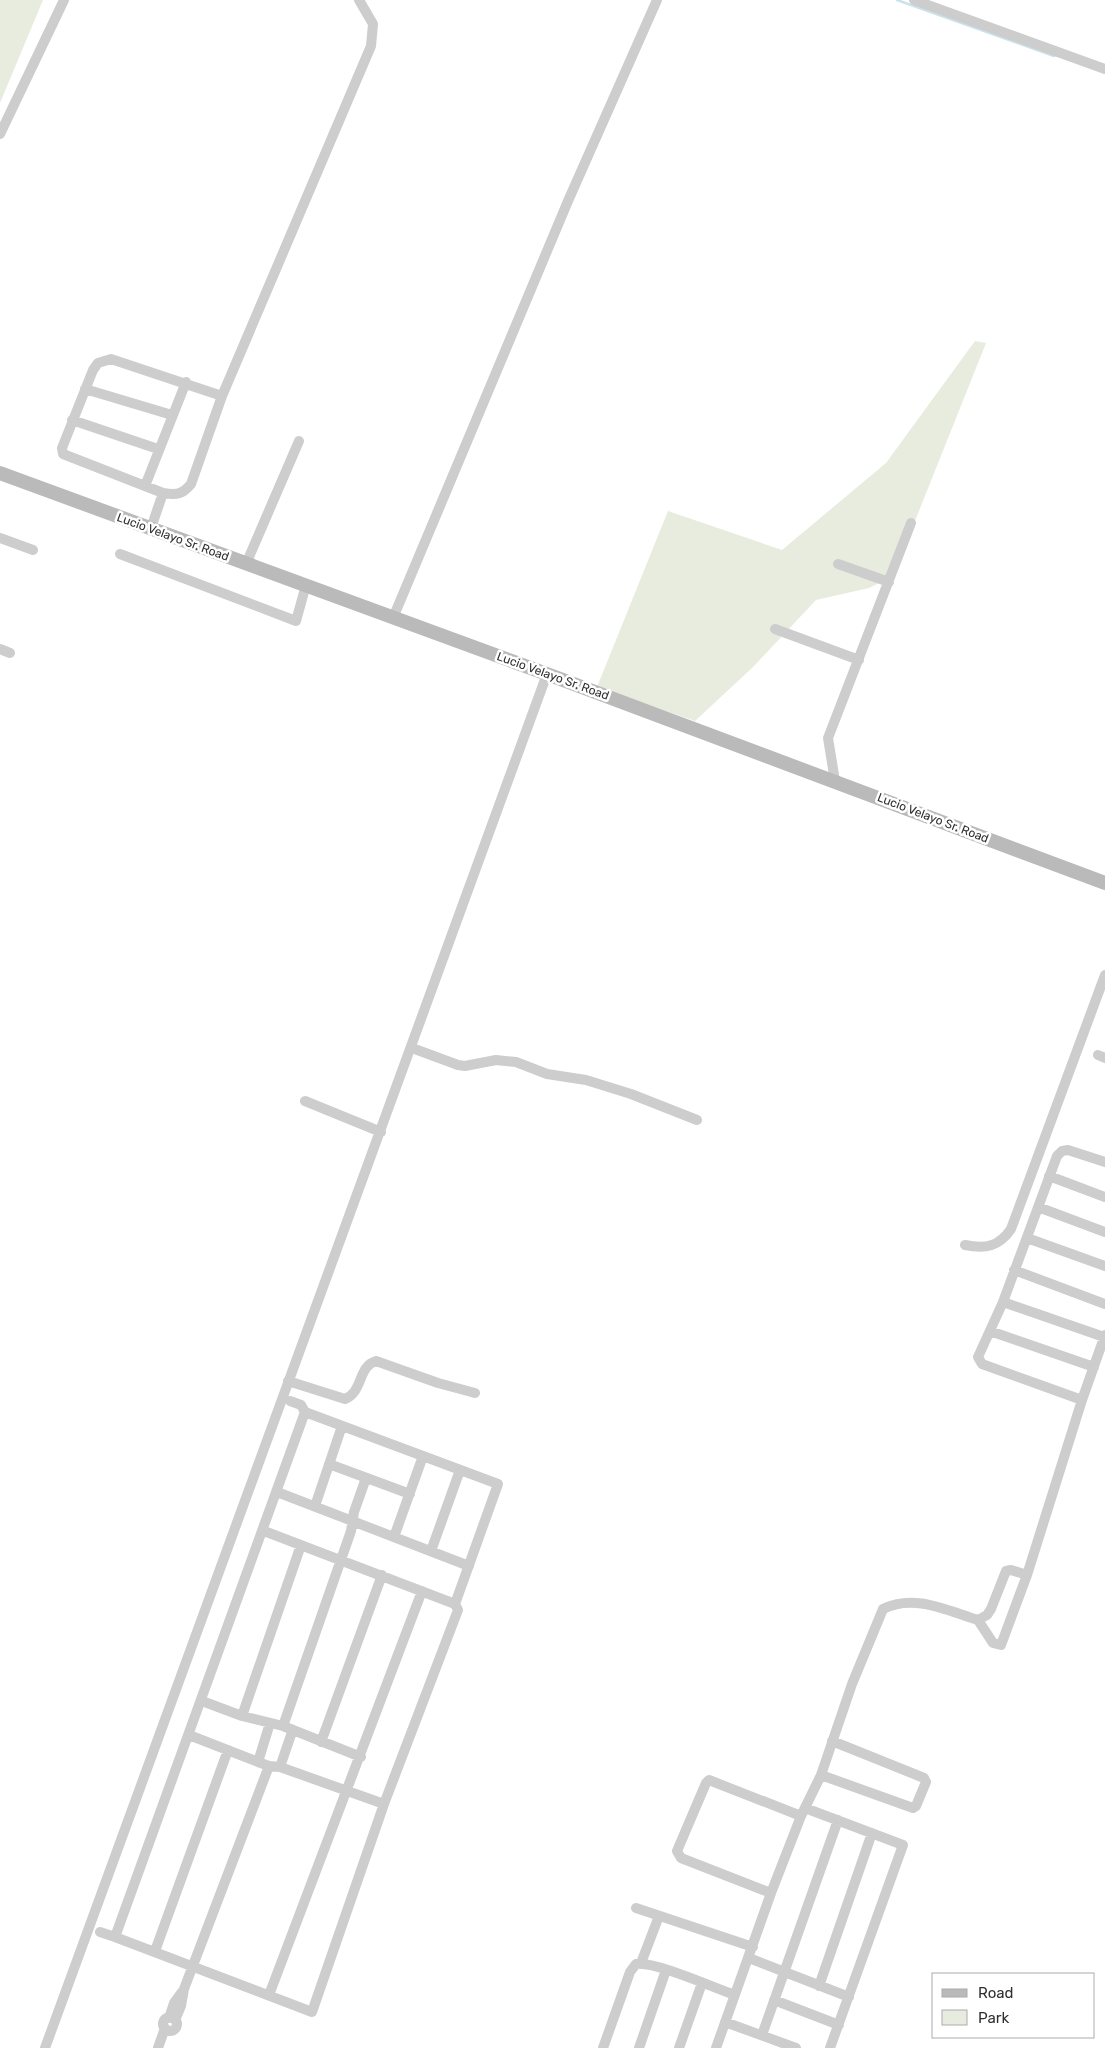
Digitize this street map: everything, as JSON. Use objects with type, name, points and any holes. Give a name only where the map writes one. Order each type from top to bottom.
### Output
[{"type":"main road","name":"Lucio Velayo Sr. Road","points":[[0,473],[1105,882]]},
{"type":"street","points":[[0,134],[64,0]]},
{"type":"street","points":[[222,396],[186,382],[112,359],[98,363],[72,420],[62,448],[63,454],[163,493],[176,495],[191,484],[222,396],[371,46],[373,24],[359,0]]},
{"type":"street","points":[[393,618],[568,201],[657,0]]},
{"type":"street","points":[[914,0],[1105,69]]},
{"type":"street","points":[[145,486],[186,382]]},
{"type":"street","points":[[85,388],[172,415]]},
{"type":"street","points":[[72,420],[158,449]]},
{"type":"street","points":[[246,564],[299,441]]},
{"type":"street","points":[[150,528],[163,493]]},
{"type":"street","points":[[835,781],[828,738],[911,523]]},
{"type":"street","points":[[0,538],[33,550]]},
{"type":"street","points":[[120,554],[296,621],[306,586]]},
{"type":"street","points":[[838,564],[889,582]]},
{"type":"street","points":[[775,629],[859,660]]},
{"type":"street","points":[[0,649],[10,653]]},
{"type":"street","points":[[45,2048],[288,1381],[412,1048],[547,674]]},
{"type":"street","points":[[965,1245],[988,1248],[1006,1237],[1011,1229],[1105,975]]},
{"type":"street","points":[[412,1048],[465,1066],[496,1060],[516,1062],[547,1074],[586,1080],[631,1094],[697,1120]]},
{"type":"street","points":[[305,1101],[381,1132]]},
{"type":"street","points":[[1082,1400],[982,1364],[978,1357],[1003,1302],[1057,1156],[1062,1151],[1068,1150],[1105,1161]]},
{"type":"street","points":[[1050,1176],[1105,1197]]},
{"type":"street","points":[[1038,1207],[1105,1232]]},
{"type":"street","points":[[1027,1238],[1105,1266]]},
{"type":"street","points":[[1014,1270],[1105,1304]]},
{"type":"street","points":[[716,2048],[771,1893],[803,1812],[821,1775],[852,1684],[883,1609],[890,1606],[928,1603],[978,1620],[993,1643],[999,1646],[1002,1644],[1027,1575],[1082,1400],[1105,1336],[1003,1302]]},
{"type":"street","points":[[990,1331],[1094,1367]]},
{"type":"street","points":[[288,1381],[345,1399],[355,1392],[367,1367],[376,1361],[431,1381],[475,1393]]},
{"type":"street","points":[[100,1932],[193,1965],[312,2012],[384,1804],[458,1610],[456,1604],[498,1484],[305,1412],[301,1405],[290,1401]]},
{"type":"street","points":[[115,1936],[202,1702],[305,1412]]},
{"type":"street","points":[[315,1506],[342,1426]]},
{"type":"street","points":[[394,1537],[424,1456]]},
{"type":"street","points":[[329,1464],[410,1494]]},
{"type":"street","points":[[432,1551],[460,1470]]},
{"type":"street","points":[[283,1726],[341,1560],[354,1512],[366,1478]]},
{"type":"street","points":[[277,1492],[469,1566]]},
{"type":"street","points":[[264,1531],[456,1604]]},
{"type":"street","points":[[242,1716],[301,1545]]},
{"type":"street","points":[[978,1620],[987,1615],[991,1609],[1006,1571],[1011,1570],[1027,1575]]},
{"type":"street","points":[[321,1742],[382,1575]]},
{"type":"street","points":[[269,1995],[346,1791],[361,1757],[422,1591]]},
{"type":"street","points":[[202,1702],[242,1716],[283,1726],[292,1732],[361,1757]]},
{"type":"street","points":[[258,1762],[270,1724]]},
{"type":"street","points":[[280,1767],[292,1732]]},
{"type":"street","points":[[189,1735],[269,1766],[280,1767],[384,1804]]},
{"type":"street","points":[[821,1775],[913,1808],[916,1806],[926,1782],[924,1778],[832,1741]]},
{"type":"street","points":[[155,1951],[228,1750]]},
{"type":"street","points":[[164,2048],[168,2030],[164,2022],[172,2018],[174,2003],[184,1989],[269,1766]]},
{"type":"street","points":[[771,1893],[681,1858],[677,1850],[706,1782],[709,1780],[803,1812],[838,1820],[903,1845],[830,2048]]},
{"type":"street","points":[[762,2035],[838,1820]]},
{"type":"street","points":[[819,1986],[872,1833]]},
{"type":"street","points":[[636,1908],[753,1948]]},
{"type":"street","points":[[641,1963],[659,1916]]},
{"type":"street","points":[[749,1958],[849,1997]]},
{"type":"street","points":[[603,2048],[630,1972],[636,1964],[641,1963],[666,1970],[735,1995]]},
{"type":"street","points":[[639,2048],[666,1970]]},
{"type":"street","points":[[679,2048],[702,1983]]},
{"type":"street","points":[[774,2000],[839,2025]]},
{"type":"street","points":[[725,2022],[796,2048]]},
{"type":"street","points":[[158,2048],[168,2030]]},
{"type":"green space","points":[[0,0],[43,0],[0,103]]},
{"type":"green space","points":[[975,341],[986,343],[893,576],[869,588],[816,600],[752,668],[695,721],[597,687],[668,511],[782,550],[886,463]]},
{"type":"waterway","points":[[897,0],[1054,56]]}]
